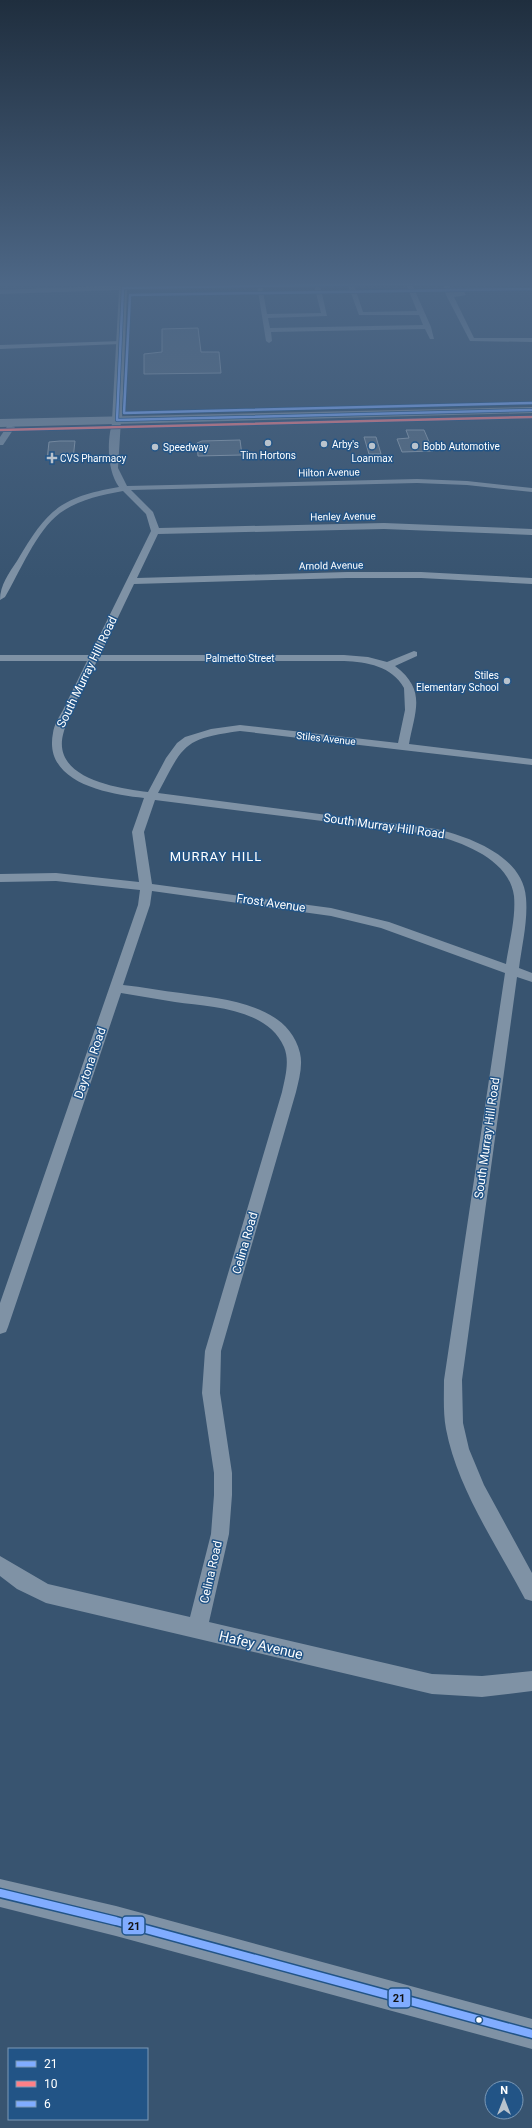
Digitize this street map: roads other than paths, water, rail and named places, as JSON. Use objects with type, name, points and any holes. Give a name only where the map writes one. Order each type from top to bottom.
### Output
[{"type":"main road","points":[[4,426],[393,416],[532,410]]},
{"type":"main road","points":[[117,422],[308,421],[376,416],[532,416]]},
{"type":"street","points":[[119,380],[114,470],[117,478],[151,514],[155,531]]},
{"type":"street","points":[[0,443],[4,426]]},
{"type":"street","name":"Hilton Avenue","points":[[0,597],[52,516],[65,506],[99,493],[126,488],[417,481],[467,483],[532,490]]},
{"type":"street","name":"Henley Avenue","points":[[155,531],[384,526],[532,532]]},
{"type":"street","name":"South Murray Hill Road","points":[[155,531],[58,731],[56,744],[59,758],[68,770],[84,780],[115,790],[436,832],[470,843],[499,860],[514,878],[517,885],[521,904],[454,1372],[453,1403],[455,1428],[470,1475],[532,1592]]},
{"type":"street","name":"Arnold Avenue","points":[[131,581],[347,575],[421,576],[532,581]]},
{"type":"street","points":[[388,666],[414,654]]},
{"type":"street","name":"Palmetto Street","points":[[0,658],[344,658],[372,661],[388,666],[399,673],[410,687],[411,702],[403,746]]},
{"type":"street","name":"Stiles Avenue","points":[[152,795],[171,758],[181,745],[189,739],[211,732],[240,728],[532,762]]},
{"type":"street","name":"Daytona Road","points":[[0,1327],[144,905],[146,887],[138,844],[138,832],[142,818],[152,795]]},
{"type":"street","name":"Frost Avenue","points":[[0,878],[56,877],[146,887],[293,906],[358,918],[385,925],[532,978]]},
{"type":"street","name":"Celina Road","points":[[116,988],[225,1004],[250,1011],[263,1017],[284,1035],[291,1046],[293,1056],[294,1067],[289,1092],[213,1351],[211,1393],[222,1473],[223,1503],[220,1534],[197,1630]]},
{"type":"street","name":"Hafey Avenue","points":[[0,1565],[24,1582],[46,1593],[197,1630],[432,1684],[468,1688],[491,1688],[532,1681]]},
{"type":"street","points":[[0,1892],[116,1921],[532,2034]]},
{"type":"place","name":"Tim Hortons","points":[[268,443]]},
{"type":"place","name":"Arby's","points":[[324,444]]},
{"type":"place","name":"Loanmax","points":[[372,446]]},
{"type":"place","name":"Bobb Automotive","points":[[415,446]]},
{"type":"place","name":"Speedway","points":[[155,447]]},
{"type":"place","name":"CVS Pharmacy","points":[[52,458]]},
{"type":"place","name":"Stiles Elementary School","points":[[507,681]]},
{"type":"district","name":"MURRAY HILL","points":[[216,856]]}]
